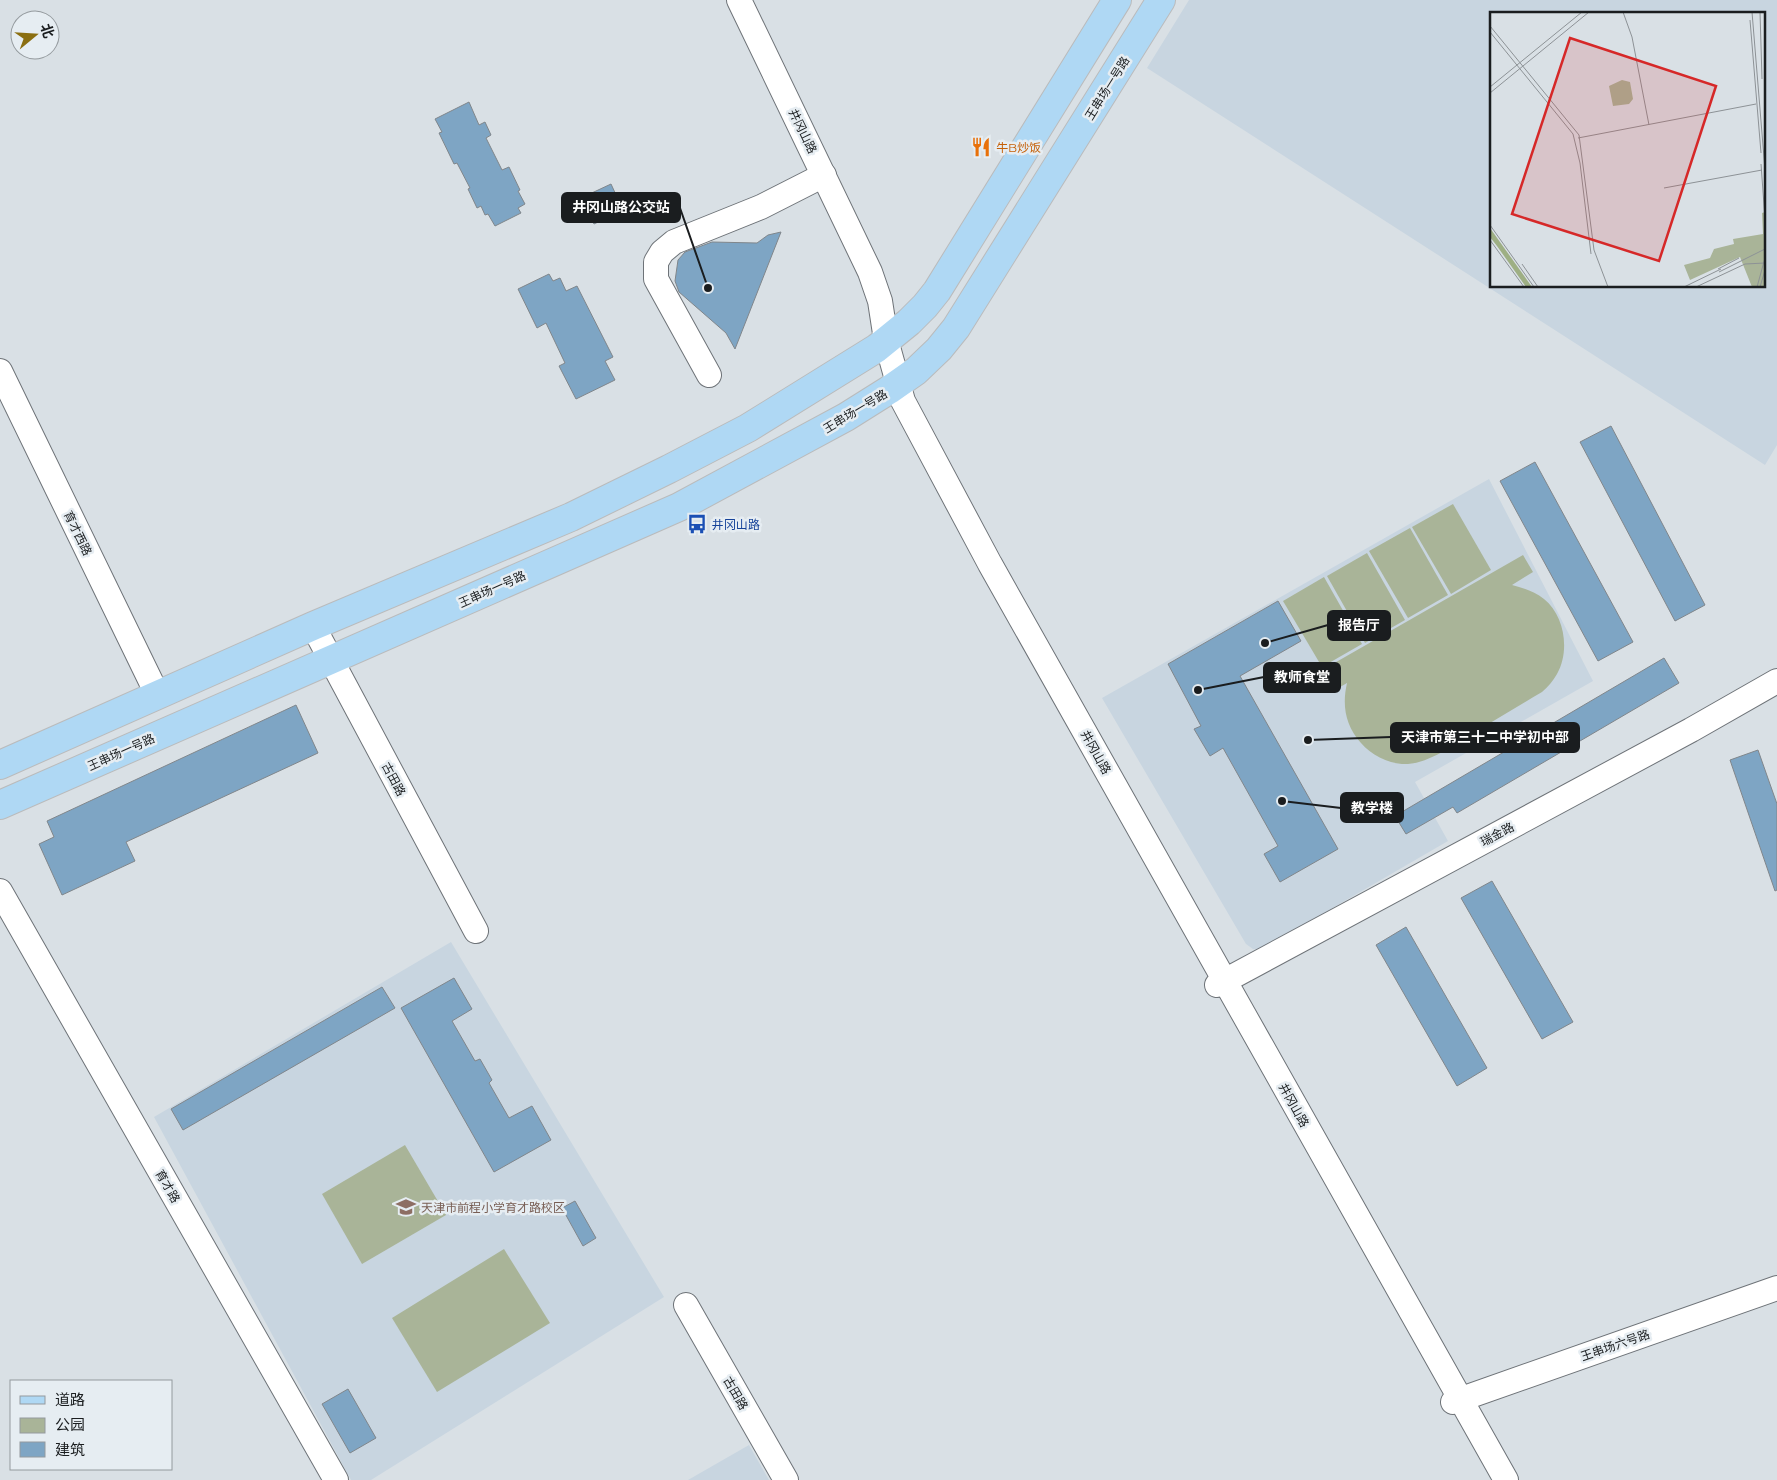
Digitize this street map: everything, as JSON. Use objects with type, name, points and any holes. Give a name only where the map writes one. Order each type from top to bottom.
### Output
[{"type":"main road","points":[[937,291],[1112,0]]},
{"type":"main road","points":[[0,765],[313,626],[571,517],[748,428],[882,344],[909,322],[937,291],[1117,0]]},
{"type":"main road","name":"王串场一号路","points":[[956,328],[1156,0]]},
{"type":"main road","name":"王串场一号路","points":[[0,805],[679,507],[846,417],[893,387],[916,371],[939,349],[956,328],[1161,0]]},
{"type":"main road","points":[[818,384],[882,344]]},
{"type":"street","name":"井冈山路","points":[[732,0],[870,272],[880,301],[882,344],[893,387],[895,406],[908,432],[1097,773],[1221,983],[1457,1401],[1506,1480]]},
{"type":"street","name":"井冈山路","points":[[739,0],[821,177]]},
{"type":"street","points":[[709,374],[656,279],[656,262],[662,252],[674,242],[761,207],[821,177]]},
{"type":"street","name":"育才西路","points":[[0,371],[157,694]]},
{"type":"street","name":"古田路","points":[[313,626],[476,931]]},
{"type":"street","name":"瑞金路","points":[[1221,983],[1673,740],[1777,681]]},
{"type":"street","name":"育才路","points":[[0,891],[336,1480]]},
{"type":"street","name":"王串场六号路","points":[[1457,1401],[1777,1288]]},
{"type":"street","name":"古田路","points":[[686,1305],[786,1480]]},
{"type":"street","name":"井冈山路","points":[[1457,1401],[1497,1480]]},
{"type":"shaded area","points":[[1189,0],[1777,0],[1777,445],[1765,465],[1147,68]]},
{"type":"shaded area","points":[[1489,479],[1593,681],[1415,782],[1448,841],[1260,950],[1253,949],[1246,944],[1102,698]]},
{"type":"shaded area","name":"天津市前程小学育才路校区","points":[[451,942],[664,1297],[371,1480],[351,1480],[154,1117]]},
{"type":"shaded area","points":[[749,1445],[769,1480],[688,1480]]},
{"type":"green space","points":[[1453,504],[1491,570],[1451,594],[1412,527]]},
{"type":"green space","points":[[1410,528],[1448,595],[1408,618],[1369,551]]},
{"type":"green space","points":[[1367,553],[1405,620],[1365,643],[1327,576]]},
{"type":"green space","points":[[1523,555],[1533,572],[1512,585],[1532,592],[1544,599],[1551,606],[1561,624],[1564,645],[1563,655],[1561,665],[1552,681],[1542,692],[1425,760],[1408,764],[1395,763],[1382,759],[1365,748],[1348,722],[1345,707],[1347,683],[1335,690],[1324,669]]},
{"type":"green space","points":[[1324,577],[1362,644],[1322,667],[1283,601]]},
{"type":"green space","points":[[405,1145],[446,1215],[362,1264],[322,1194]]},
{"type":"green space","points":[[504,1249],[550,1323],[437,1392],[392,1318]]},
{"type":"building","points":[[469,102],[479,125],[485,122],[491,135],[486,138],[502,170],[509,167],[525,204],[518,208],[521,213],[495,226],[488,214],[485,215],[481,206],[477,208],[468,189],[470,188],[457,163],[454,164],[439,133],[442,132],[435,119]]},
{"type":"building","points":[[611,184],[623,210],[594,224],[581,198]]},
{"type":"building","points":[[781,232],[735,349],[726,333],[679,292],[675,281],[678,260],[685,252],[712,242],[757,243],[768,235]]},
{"type":"building","points":[[549,274],[553,281],[560,278],[566,291],[577,286],[613,357],[605,361],[615,380],[576,399],[559,366],[565,363],[546,323],[537,328],[518,289]]},
{"type":"building","points":[[1611,426],[1705,605],[1675,621],[1580,442]]},
{"type":"building","points":[[1535,462],[1633,642],[1598,661],[1500,481]]},
{"type":"building","points":[[1278,601],[1301,641],[1240,676],[1338,849],[1280,882],[1264,854],[1278,846],[1223,748],[1210,756],[1194,729],[1201,726],[1168,664]]},
{"type":"building","points":[[1664,658],[1679,683],[1457,813],[1453,807],[1406,834],[1395,816]]},
{"type":"building","points":[[296,705],[318,753],[126,842],[135,861],[62,895],[39,844],[54,837],[47,821]]},
{"type":"building","points":[[1758,750],[1777,804],[1777,890],[1775,891],[1730,760]]},
{"type":"building","points":[[1492,881],[1573,1022],[1542,1039],[1461,898]]},
{"type":"building","points":[[1406,927],[1487,1068],[1457,1086],[1376,945]]},
{"type":"building","points":[[454,978],[472,1009],[452,1021],[475,1061],[480,1059],[492,1080],[489,1083],[509,1118],[532,1106],[551,1140],[494,1172],[401,1008]]},
{"type":"building","points":[[382,987],[395,1008],[183,1130],[171,1109]]},
{"type":"building","points":[[575,1201],[596,1238],[583,1246],[562,1208]]},
{"type":"building","points":[[348,1389],[376,1438],[350,1453],[322,1404]]},
{"type":"place","name":"牛B炒饭","points":[[981,147]]},
{"type":"place","name":"井冈山路公交站","points":[[708,288]]},
{"type":"place","name":"井冈山路","points":[[697,524]]},
{"type":"place","name":"报告厅","points":[[1265,643]]},
{"type":"place","name":"教师食堂","points":[[1198,690]]},
{"type":"place","name":"天津市第三十二中学初中部","points":[[1308,740]]},
{"type":"place","name":"教学楼","points":[[1282,801]]},
{"type":"place","name":"天津市前程小学育才路校区","points":[[406,1207]]}]
